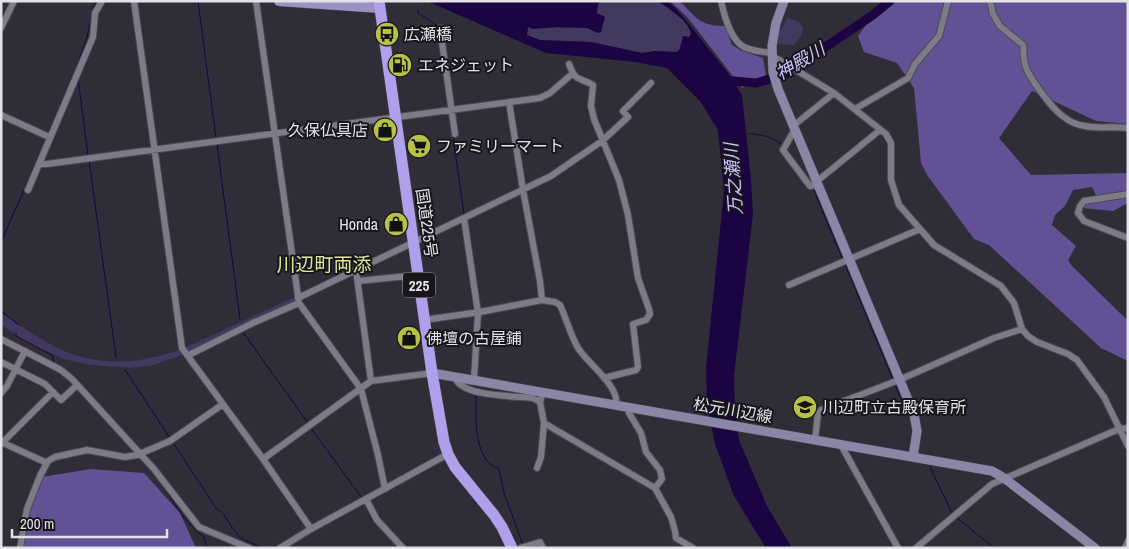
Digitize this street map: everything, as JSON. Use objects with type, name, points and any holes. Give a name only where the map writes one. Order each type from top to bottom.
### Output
[{"type":"highway","name":"国道225号","points":[[380,5],[432,373],[448,454],[455,467],[520,547]]},
{"type":"main road","points":[[279,1],[380,5]]},
{"type":"main road","points":[[784,1],[774,30],[771,54],[773,72],[814,185],[896,381],[914,414],[916,425],[913,457]]},
{"type":"main road","name":"松元川辺線","points":[[432,373],[992,471],[1004,478],[1095,548]]},
{"type":"street","points":[[1,28],[14,1]]},
{"type":"street","points":[[28,190],[48,137],[93,37],[95,13],[102,1]]},
{"type":"street","points":[[134,1],[182,348],[189,355],[311,529]]},
{"type":"street","points":[[256,1],[299,301],[361,389],[385,489]]},
{"type":"street","points":[[721,1],[727,23],[738,43],[747,48],[771,54],[804,74],[834,93],[886,134],[891,143],[891,180],[899,206],[934,245],[1001,286],[1014,303],[1022,329],[1028,336],[1077,360],[1104,397],[1128,446]]},
{"type":"street","points":[[854,109],[908,78],[915,64],[939,36],[948,1]]},
{"type":"street","points":[[990,1],[993,14],[1000,26],[1022,45],[1024,63],[1027,70],[1062,116],[1084,126],[1128,128]]},
{"type":"street","points":[[440,28],[455,134]]},
{"type":"street","points":[[570,64],[572,74],[580,80],[593,85],[591,106],[602,140],[623,192],[638,278],[650,314],[646,320],[632,324],[638,367],[636,370],[604,378]]},
{"type":"street","points":[[39,164],[540,98],[550,93],[572,74]]},
{"type":"street","points":[[189,355],[299,301],[356,270],[551,176],[602,140],[628,117],[623,111],[651,83]]},
{"type":"street","points":[[834,93],[794,128],[783,150],[814,185],[880,130]]},
{"type":"street","points":[[509,102],[522,190],[542,300]]},
{"type":"street","points":[[1,116],[48,137]]},
{"type":"street","points":[[1128,194],[1084,201],[1078,213],[1084,221],[1128,238]]},
{"type":"street","points":[[464,218],[479,312],[474,380]]},
{"type":"street","points":[[789,285],[920,229]]},
{"type":"street","points":[[356,270],[371,381]]},
{"type":"street","points":[[358,281],[418,275]]},
{"type":"street","points":[[424,320],[542,300],[555,302],[560,305],[578,348],[604,378],[616,397],[616,405]]},
{"type":"street","points":[[815,440],[818,413],[994,338],[1022,329]]},
{"type":"street","points":[[1,339],[61,370],[77,385],[199,527],[248,548]]},
{"type":"street","points":[[1,393],[25,351]]},
{"type":"street","points":[[1,362],[45,384],[61,400],[77,385]]},
{"type":"street","points":[[263,459],[371,381],[432,373]]},
{"type":"street","points":[[455,377],[456,381],[461,385],[478,393],[533,398],[540,402]]},
{"type":"street","points":[[47,463],[2,442],[53,392]]},
{"type":"street","points":[[537,468],[541,457],[544,422],[540,402],[543,392]]},
{"type":"street","points":[[20,548],[26,509],[47,463],[55,456],[87,450],[125,458],[138,455],[171,440],[223,404]]},
{"type":"street","points":[[628,407],[629,414],[641,433],[646,452],[662,473],[662,479],[655,488]]},
{"type":"street","points":[[544,422],[655,488],[671,517],[676,530],[676,538],[693,548]]},
{"type":"street","points":[[916,548],[992,484],[1119,429],[1128,428]]},
{"type":"street","points":[[841,445],[898,548]]},
{"type":"street","points":[[280,548],[448,454]]},
{"type":"street","points":[[364,500],[377,520],[403,548]]},
{"type":"street","points":[[1125,548],[1128,541]]},
{"type":"street","points":[[520,547],[540,542],[544,548]]},
{"type":"shaded area","points":[[601,1],[659,1],[687,24],[691,34],[689,37],[683,36],[680,49],[677,52],[655,51],[642,53],[591,42],[540,40],[527,35],[528,27],[587,28],[598,33],[603,15],[597,14]]},
{"type":"shaded area","points":[[670,1],[680,1],[704,23],[726,26],[732,45],[740,50],[763,58],[766,76],[742,88],[688,18]]},
{"type":"shaded area","points":[[883,1],[1128,1],[1128,124],[1096,121],[1032,91],[999,138],[1031,175],[1128,173],[1128,203],[1113,211],[1083,208],[1084,203],[1096,195],[1092,187],[1073,190],[1065,206],[1055,215],[1052,225],[1076,246],[1068,260],[1072,266],[1126,319],[1128,318],[1128,361],[1101,348],[989,245],[974,239],[927,175],[921,163],[914,88],[897,63],[864,52],[858,36]]},
{"type":"shaded area","points":[[788,18],[798,21],[803,27],[802,34],[794,45],[778,44],[779,32]]},
{"type":"shaded area","points":[[295,297],[295,301],[185,354],[153,365],[132,368],[91,365],[63,359],[27,342],[1,325],[1,313],[64,351],[79,356],[108,361],[138,360],[182,349]]},
{"type":"shaded area","points":[[91,469],[144,473],[180,513],[196,548],[22,548],[35,478]]},
{"type":"water","name":"万之瀬川","points":[[427,1],[601,1],[598,4],[597,13],[605,17],[601,32],[598,33],[587,28],[558,27],[533,29],[528,27],[527,35],[540,40],[591,42],[642,53],[655,51],[677,52],[680,49],[683,36],[689,37],[691,34],[687,24],[659,1],[668,1],[680,13],[728,73],[742,95],[753,214],[734,376],[735,411],[739,440],[767,506],[792,548],[766,548],[734,496],[715,444],[707,405],[706,368],[724,191],[718,130],[700,101],[667,68],[636,62],[546,53]]},
{"type":"waterway","points":[[77,65],[87,38],[93,7],[97,1]]},
{"type":"waterway","points":[[198,1],[216,138]]},
{"type":"waterway","name":"神殿川","points":[[723,80],[756,83],[784,75],[873,15],[890,1]]},
{"type":"waterway","points":[[418,10],[418,13],[438,26]]},
{"type":"waterway","points":[[48,134],[77,66]]},
{"type":"waterway","points":[[78,78],[88,156]]},
{"type":"waterway","points":[[746,134],[766,136],[784,146]]},
{"type":"waterway","points":[[453,136],[464,214]]},
{"type":"waterway","points":[[1,242],[47,138]]},
{"type":"waterway","points":[[217,144],[240,319]]},
{"type":"waterway","points":[[787,148],[793,158]]},
{"type":"waterway","points":[[89,160],[116,357]]},
{"type":"waterway","points":[[813,188],[843,260]]},
{"type":"waterway","points":[[845,264],[893,380]]},
{"type":"waterway","points":[[1,311],[19,325]]},
{"type":"waterway","points":[[242,331],[308,423]]},
{"type":"waterway","points":[[16,333],[16,336],[52,355],[54,362]]},
{"type":"waterway","points":[[125,370],[170,438]]},
{"type":"waterway","points":[[895,384],[907,413]]},
{"type":"waterway","points":[[476,390],[477,385]]},
{"type":"waterway","points":[[476,394],[479,444],[486,460],[499,469],[504,493],[523,545]]},
{"type":"waterway","points":[[86,399],[108,423]]},
{"type":"waterway","points":[[310,427],[362,498]]},
{"type":"waterway","points":[[121,437],[135,453]]},
{"type":"waterway","points":[[172,441],[216,508],[223,514],[241,538],[260,548]]},
{"type":"waterway","points":[[139,458],[158,479],[185,518],[204,537],[207,548]]},
{"type":"waterway","points":[[930,467],[952,513]]},
{"type":"waterway","points":[[956,517],[994,548]]},
{"type":"place","name":"広瀬橋","points":[[387,34]]},
{"type":"place","name":"エネジェット","points":[[400,65]]},
{"type":"place","name":"久保仏具店","points":[[385,130]]},
{"type":"place","name":"ファミリーマート","points":[[419,146]]},
{"type":"place","name":"Honda","points":[[396,224]]},
{"type":"place","name":"佛壇の古屋鋪","points":[[409,338]]},
{"type":"place","name":"川辺町立古殿保育所","points":[[805,407]]},
{"type":"district","name":"川辺町両添","points":[[324,264]]}]
